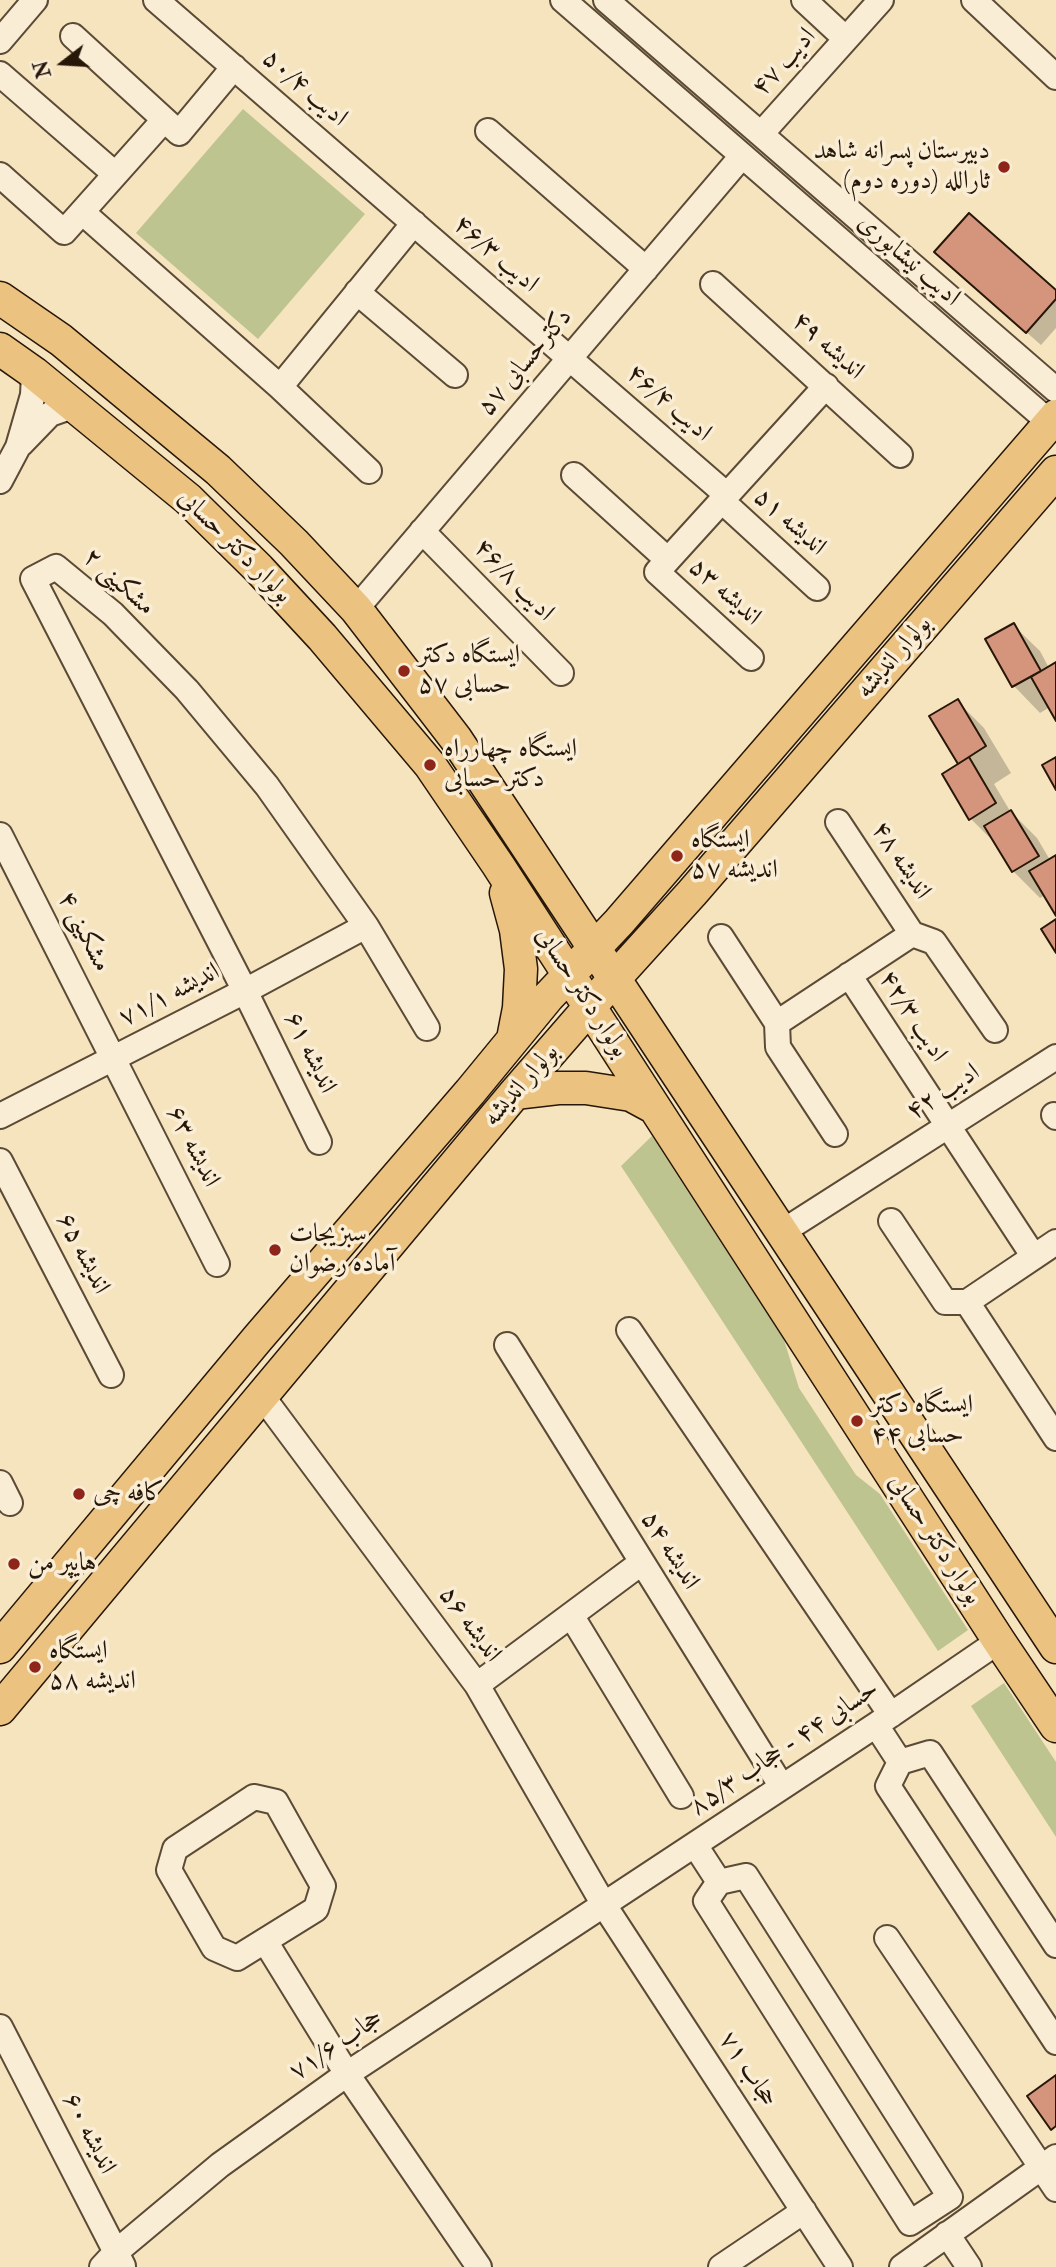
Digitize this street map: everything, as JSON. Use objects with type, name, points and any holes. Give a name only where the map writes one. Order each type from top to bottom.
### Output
[{"type":"main road","name":"بولوار دکتر حسابی","points":[[0,298],[61,340],[218,470],[294,543],[356,609],[456,739],[1056,1647]]},
{"type":"main road","name":"بولوار دکتر حسابی","points":[[0,349],[34,373],[188,499],[268,578],[322,637],[429,765],[499,865],[1056,1726]]},
{"type":"main road","name":"بولوار اندیشه","points":[[0,1647],[258,1338],[513,1040],[669,866],[1054,422]]},
{"type":"main road","name":"بولوار اندیشه","points":[[0,1709],[515,1093],[1056,472]]},
{"type":"main road","points":[[499,865],[516,930],[521,969],[519,1008],[513,1040]]},
{"type":"main road","points":[[515,1093],[586,1088],[631,1096],[655,1108]]},
{"type":"street","points":[[0,41],[35,0]]},
{"type":"street","name":"ادیب ۵۰/۴","points":[[156,0],[414,223]]},
{"type":"street","name":"ادیب نیشابوری","points":[[563,0],[1054,422]]},
{"type":"street","name":"ادیب نیشابوری","points":[[606,0],[1056,390]]},
{"type":"street","points":[[804,0],[846,39]]},
{"type":"street","name":"ادیب ۴۷","points":[[761,134],[881,0]]},
{"type":"street","points":[[974,0],[1056,77]]},
{"type":"street","points":[[73,36],[179,133],[234,67]]},
{"type":"street","points":[[0,74],[115,174]]},
{"type":"street","points":[[0,175],[64,232],[164,120]]},
{"type":"street","points":[[488,131],[646,269]]},
{"type":"street","name":"دکترحسابی ۵۷","points":[[356,609],[742,156]]},
{"type":"street","points":[[82,212],[280,387],[369,471]]},
{"type":"street","points":[[280,387],[414,223]]},
{"type":"street","name":"ادیب ۴۶/۳","points":[[414,223],[569,358]]},
{"type":"street","name":"اندیشه ۴۹","points":[[713,284],[900,455]]},
{"type":"street","points":[[356,292],[455,375]]},
{"type":"street","name":"ادیب ۴۶/۴","points":[[569,358],[724,498]]},
{"type":"street","points":[[0,481],[18,447],[33,396],[34,373]]},
{"type":"street","points":[[663,566],[825,386]]},
{"type":"street","points":[[18,447],[50,414],[74,406]]},
{"type":"street","name":"اندیشه ۵۳","points":[[575,475],[751,658]]},
{"type":"street","name":"اندیشه ۵۱","points":[[724,498],[817,588]]},
{"type":"street","name":"ادیب ۴۶/۸","points":[[422,531],[561,673]]},
{"type":"street","name":"مشکینی ۲","points":[[245,991],[33,579],[44,573],[56,567],[113,614],[187,690],[267,786],[366,926]]},
{"type":"street","name":"اندیشه ۴۸","points":[[838,822],[912,933]]},
{"type":"street","name":"مشکینی ۴","points":[[0,835],[114,1057]]},
{"type":"street","points":[[366,926],[427,1028]]},
{"type":"street","name":"اندیشه ۷۱/۱","points":[[0,1116],[366,926]]},
{"type":"street","points":[[777,1023],[912,933],[934,942],[995,1030]]},
{"type":"street","points":[[721,937],[777,1023],[778,1047],[835,1134]]},
{"type":"street","name":"ادیب ۴۲/۳","points":[[849,975],[1034,1257]]},
{"type":"street","name":"اندیشه ۶۱","points":[[245,991],[319,1142]]},
{"type":"street","name":"اندیشه ۶۳","points":[[114,1057],[217,1264]]},
{"type":"street","name":"ادیب ۴۲","points":[[782,1232],[1056,1057]]},
{"type":"street","name":"اندیشه ۶۵","points":[[0,1161],[111,1375]]},
{"type":"street","points":[[891,1221],[944,1303],[967,1301],[1056,1242]]},
{"type":"street","points":[[967,1301],[1056,1437]]},
{"type":"street","points":[[629,1330],[883,1720],[900,1762]]},
{"type":"street","name":"اندیشه ۵۴","points":[[507,1345],[782,1787]]},
{"type":"street","name":"اندیشه ۵۶","points":[[262,1396],[477,1685],[604,1905]]},
{"type":"street","points":[[477,1685],[641,1563]]},
{"type":"street","points":[[571,1615],[681,1796]]},
{"type":"street","name":"حسابی ۴۴ - حجاب ۸۵/۳","points":[[604,1905],[999,1641]]},
{"type":"street","points":[[1056,1945],[930,1753],[900,1762],[888,1786],[1056,2042]]},
{"type":"street","points":[[254,1797],[276,1802],[323,1886],[316,1909],[265,1941],[237,1958],[214,1948],[169,1870],[175,1849],[254,1797]]},
{"type":"street","points":[[695,1845],[719,1882]]},
{"type":"street","points":[[746,1875],[950,2197],[910,2223],[706,1901],[719,1882],[746,1875]]},
{"type":"street","name":"حجاب ۷۱/۶","points":[[114,2262],[220,2165],[347,2074],[604,1905]]},
{"type":"street","name":"حجاب ۷۱","points":[[604,1905],[840,2267]]},
{"type":"street","points":[[887,1938],[1049,2162],[1056,2189]]},
{"type":"street","points":[[265,1941],[347,2074],[479,2267]]},
{"type":"street","name":"اندیشه ۶۰","points":[[0,2027],[114,2262]]},
{"type":"street","points":[[902,2267],[1049,2162]]},
{"type":"street","points":[[721,2267],[804,2211]]},
{"type":"street","points":[[947,2234],[969,2267]]},
{"type":"green space","points":[[243,109],[365,214],[258,339],[136,233]]},
{"type":"green space","points":[[652,1136],[784,1340],[799,1388],[856,1475],[880,1494],[968,1630],[938,1651],[621,1166]]},
{"type":"green space","points":[[1004,1683],[1056,1762],[1056,1837],[971,1706]]},
{"type":"building","points":[[969,213],[1056,290],[1056,299],[1026,333],[934,252]]},
{"type":"building","points":[[1014,623],[1041,671],[1012,687],[985,639]]},
{"type":"building","points":[[1056,662],[1056,721],[1031,677]]},
{"type":"building","points":[[958,699],[986,746],[958,764],[929,716]]},
{"type":"building","points":[[969,757],[996,803],[969,820],[942,774]]},
{"type":"building","points":[[1056,757],[1056,790],[1042,765]]},
{"type":"building","points":[[1011,810],[1039,856],[1012,872],[984,826]]},
{"type":"building","points":[[1056,855],[1056,916],[1029,871]]},
{"type":"building","points":[[1056,919],[1056,953],[1041,929]]},
{"type":"building","points":[[1056,2075],[1056,2126],[1051,2130],[1027,2096]]},
{"type":"place","name":"دبیرستان پسرانه شاهد ثارالله (دوره دوم)","points":[[1004,167]]},
{"type":"place","name":"ایستگاه دکتر حسابی ۵۷","points":[[404,671]]},
{"type":"place","name":"ایستگاه چهارراه دکتر حسابی","points":[[430,765]]},
{"type":"place","name":"ایستگاه اندیشه ۵۷","points":[[677,856]]},
{"type":"place","name":"سبزیجات آماده رضوان","points":[[275,1250]]},
{"type":"place","name":"ایستگاه دکتر حسابی ۴۴","points":[[857,1421]]},
{"type":"place","name":"کافه چی","points":[[79,1494]]},
{"type":"place","name":"هایپر من","points":[[14,1564]]},
{"type":"place","name":"ایستگاه اندیشه ۵۸","points":[[35,1667]]}]
